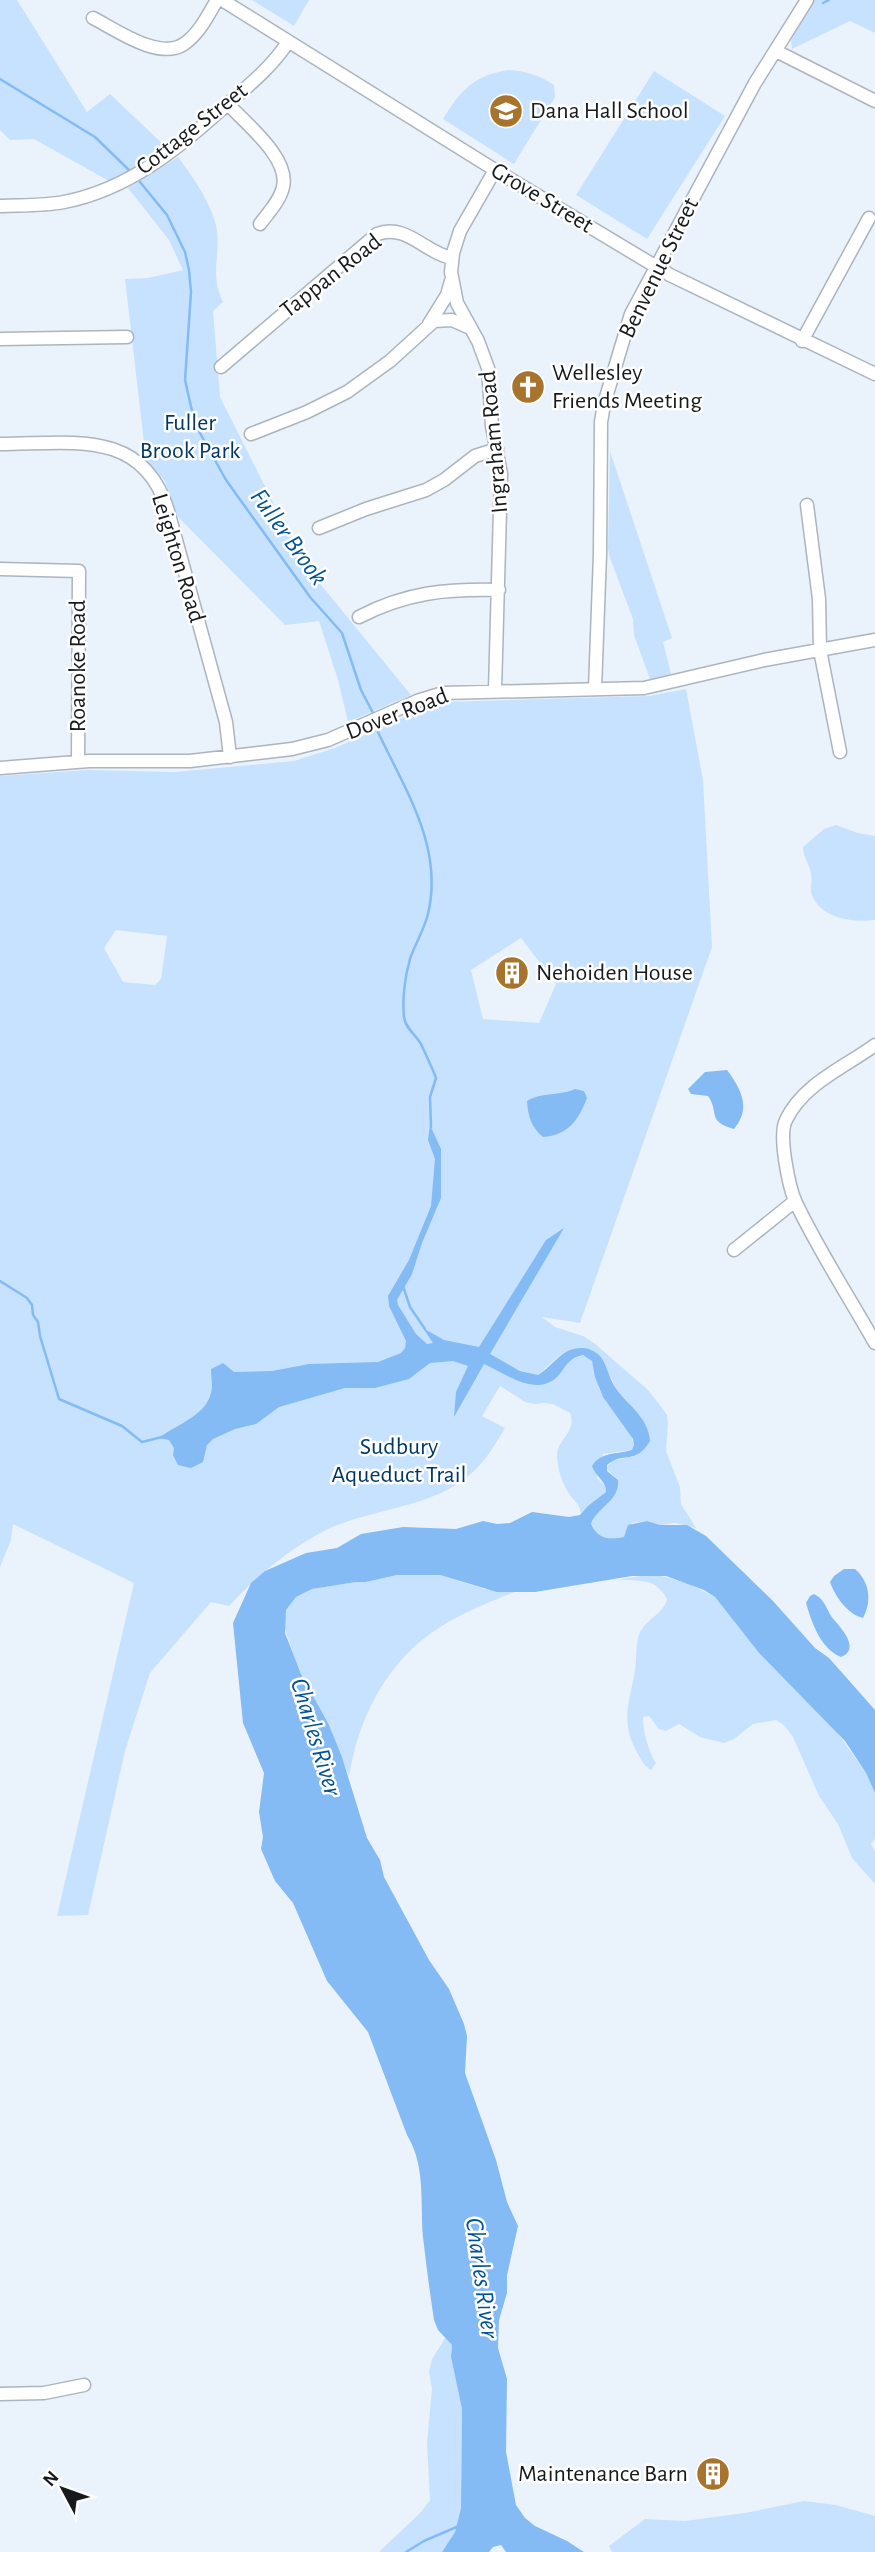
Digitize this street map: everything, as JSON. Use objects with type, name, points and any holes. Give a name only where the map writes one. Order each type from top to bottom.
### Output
[{"type":"street","points":[[93,18],[144,44],[173,49],[188,41],[220,0]]},
{"type":"street","name":"Grove Street","points":[[220,0],[495,170],[697,290],[875,374]]},
{"type":"street","name":"Benvenue Street","points":[[595,689],[602,413],[626,328],[755,83],[807,0]]},
{"type":"street","name":"Cottage Street","points":[[0,206],[62,202],[110,188],[162,158],[228,104],[264,71],[288,42]]},
{"type":"street","points":[[776,51],[875,101]]},
{"type":"street","points":[[228,104],[274,153],[282,170],[284,178],[281,195],[260,224]]},
{"type":"street","name":"Ingraham Road","points":[[495,170],[463,224],[452,258],[452,278],[459,309],[481,346],[488,368],[492,426],[502,490],[495,690]]},
{"type":"street","points":[[802,341],[869,218]]},
{"type":"street","name":"Tappan Road","points":[[221,367],[377,234],[389,231],[401,233],[440,255],[452,258]]},
{"type":"street","points":[[251,434],[307,412],[347,392],[390,361],[427,326],[450,290],[452,278]]},
{"type":"street","points":[[427,326],[440,319],[452,320],[472,330]]},
{"type":"street","points":[[0,339],[127,337]]},
{"type":"street","name":"Leighton Road","points":[[0,444],[105,445],[128,455],[154,480],[168,511],[226,722],[230,757]]},
{"type":"street","points":[[319,528],[366,509],[426,490],[475,456],[497,449]]},
{"type":"street","points":[[807,505],[819,591],[820,650],[840,752]]},
{"type":"street","name":"Roanoke Road","points":[[0,569],[79,571],[78,761]]},
{"type":"street","points":[[359,617],[385,604],[416,594],[499,590]]},
{"type":"street","name":"Dover Road","points":[[0,768],[78,761],[176,762],[283,751],[320,743],[435,695],[460,691],[655,686],[754,663],[875,640]]},
{"type":"street","points":[[875,1045],[818,1082],[785,1121],[785,1154],[795,1201],[875,1343]]},
{"type":"street","points":[[734,1250],[795,1201]]},
{"type":"street","points":[[0,2394],[44,2393],[84,2385]]},
{"type":"green space","points":[[0,0],[17,0],[87,112],[110,94],[167,148],[109,181],[34,139],[10,140],[0,130]]},
{"type":"green space","points":[[252,0],[309,0],[294,26]]},
{"type":"green space","points":[[814,0],[875,0],[875,33],[850,21],[792,49],[791,40]]},
{"type":"green space","points":[[508,70],[532,74],[554,85],[555,97],[514,164],[443,119],[469,86],[486,76]]},
{"type":"green space","points":[[654,71],[725,116],[647,239],[576,195]]},
{"type":"green space","name":"Fuller Brook Park","points":[[178,157],[207,203],[217,231],[216,275],[223,302],[213,311],[220,397],[304,564],[411,695],[348,722],[319,621],[285,625],[178,517],[165,481],[146,460],[125,279],[148,278],[183,270],[169,240],[128,188]]},
{"type":"green space","points":[[610,451],[672,638],[663,642],[671,674],[650,679],[634,635],[633,619],[608,549]]},
{"type":"green space","name":"Sudbury Aqueduct Trail","points":[[686,689],[703,780],[712,947],[580,1323],[542,1317],[555,1327],[583,1336],[594,1343],[648,1390],[662,1408],[667,1415],[668,1424],[666,1451],[680,1487],[681,1504],[696,1528],[675,1523],[660,1525],[647,1521],[632,1523],[624,1537],[609,1538],[597,1533],[591,1524],[596,1514],[608,1503],[618,1480],[606,1468],[612,1461],[636,1456],[642,1418],[617,1390],[599,1355],[587,1349],[560,1355],[538,1375],[511,1367],[547,1384],[570,1361],[588,1356],[601,1393],[625,1426],[634,1445],[632,1450],[603,1454],[597,1478],[606,1487],[606,1492],[581,1515],[578,1505],[563,1483],[557,1459],[558,1448],[571,1425],[570,1413],[553,1404],[525,1402],[500,1386],[482,1416],[505,1428],[483,1461],[458,1484],[422,1500],[344,1522],[326,1530],[274,1564],[229,1606],[211,1602],[150,1673],[125,1751],[88,1915],[57,1916],[134,1583],[13,1524],[11,1540],[0,1567],[0,776],[87,770],[175,772],[294,761],[335,748],[443,702],[649,696]],"holes":[[[116,930],[167,936],[161,979],[155,985],[123,982],[104,948]],[[521,938],[556,984],[539,1023],[483,1019],[471,970]]]},
{"type":"green space","points":[[836,825],[875,836],[875,920],[857,921],[830,914],[816,903],[812,895],[811,873],[803,847],[824,829]]},
{"type":"green space","points":[[654,1574],[690,1584],[715,1597],[759,1653],[834,1728],[866,1773],[875,1793],[875,1838],[871,1844],[875,1851],[875,1884],[852,1858],[838,1824],[819,1796],[793,1737],[784,1725],[776,1720],[753,1724],[734,1739],[724,1743],[700,1737],[679,1724],[666,1731],[659,1729],[649,1716],[643,1717],[646,1740],[656,1763],[651,1770],[643,1763],[632,1743],[627,1722],[637,1641],[643,1627],[667,1599],[652,1584],[617,1580]]},
{"type":"green space","points":[[397,1575],[440,1575],[484,1589],[517,1591],[440,1627],[399,1662],[366,1716],[349,1776],[329,1725],[315,1703],[296,1662],[284,1626],[286,1610],[296,1597],[312,1589]]},
{"type":"green space","points":[[446,2337],[452,2345],[451,2357],[462,2409],[461,2508],[455,2532],[442,2552],[379,2552],[430,2500],[427,2443],[432,2389],[429,2372],[432,2359]]},
{"type":"green space","points":[[804,2501],[836,2505],[875,2516],[875,2552],[612,2552],[609,2546],[645,2519],[685,2521]]},
{"type":"water","points":[[727,1070],[743,1100],[742,1114],[734,1129],[717,1120],[708,1096],[691,1094],[688,1089],[705,1072]]},
{"type":"water","points":[[575,1089],[584,1091],[587,1098],[576,1120],[566,1130],[543,1137],[531,1121],[527,1101],[538,1096]]},
{"type":"water","name":"Charles River","points":[[430,1125],[441,1149],[441,1198],[412,1274],[397,1300],[416,1334],[427,1344],[433,1343],[423,1328],[444,1340],[479,1347],[546,1240],[564,1228],[490,1354],[520,1371],[538,1375],[569,1350],[591,1350],[601,1357],[615,1387],[646,1425],[650,1441],[645,1449],[634,1456],[618,1459],[607,1465],[607,1471],[618,1480],[618,1487],[612,1499],[594,1518],[591,1524],[594,1529],[604,1537],[619,1538],[624,1537],[628,1525],[647,1521],[660,1525],[687,1525],[706,1536],[773,1601],[815,1648],[829,1658],[875,1710],[875,1793],[866,1773],[845,1741],[759,1653],[715,1597],[704,1590],[666,1576],[632,1576],[535,1592],[497,1592],[440,1575],[397,1575],[312,1589],[296,1597],[286,1610],[285,1633],[301,1674],[329,1725],[342,1757],[367,1838],[380,1860],[384,1877],[429,1960],[449,1989],[464,2024],[467,2036],[465,2073],[496,2160],[507,2202],[518,2226],[507,2275],[507,2293],[499,2320],[498,2348],[507,2379],[506,2452],[516,2505],[535,2526],[584,2552],[506,2552],[501,2545],[493,2547],[489,2552],[442,2552],[455,2532],[461,2508],[462,2409],[451,2357],[452,2345],[438,2330],[434,2320],[423,2237],[420,2172],[413,2147],[368,2032],[327,1981],[293,1903],[275,1881],[261,1849],[263,1837],[259,1812],[264,1773],[243,1723],[233,1623],[251,1583],[265,1571],[306,1553],[337,1548],[361,1534],[403,1527],[456,1529],[483,1521],[510,1523],[532,1512],[569,1517],[580,1515],[606,1492],[605,1485],[592,1466],[605,1456],[632,1450],[633,1439],[603,1397],[592,1361],[583,1355],[571,1360],[554,1380],[535,1385],[514,1379],[484,1364],[454,1417],[456,1392],[468,1366],[453,1361],[430,1363],[409,1379],[375,1388],[345,1388],[279,1407],[256,1424],[235,1429],[213,1439],[207,1445],[203,1462],[191,1468],[178,1465],[169,1440],[159,1438],[206,1405],[212,1387],[211,1369],[223,1363],[234,1372],[272,1371],[309,1364],[378,1362],[401,1353],[406,1341],[389,1306],[388,1296],[409,1260],[431,1206],[435,1159],[428,1140]]},
{"type":"water","points":[[844,1569],[855,1569],[864,1580],[868,1605],[863,1618],[842,1604],[830,1582]]},
{"type":"water","points":[[814,1594],[847,1637],[849,1648],[841,1657],[828,1648],[814,1627],[806,1603]]},
{"type":"waterway","points":[[823,3],[829,0]]},
{"type":"waterway","name":"Fuller Brook","points":[[0,79],[95,137],[130,171]]},
{"type":"waterway","name":"Fuller Brook","points":[[140,182],[167,215],[185,252],[191,292],[185,380],[195,424],[226,480],[310,597],[342,633],[361,690],[373,713]]},
{"type":"waterway","name":"Fuller Brook","points":[[378,732],[410,797],[431,865],[432,889],[428,914],[410,959],[403,1003],[406,1025],[421,1044],[436,1078],[430,1097],[431,1127]]},
{"type":"waterway","points":[[0,1281],[27,1298],[32,1305],[59,1399],[122,1426],[142,1442],[162,1437]]},
{"type":"waterway","name":"Fuller Brook","points":[[403,1286],[410,1307],[425,1329]]},
{"type":"waterway","points":[[406,2552],[459,2526]]},
{"type":"place","name":"Dana Hall School","points":[[506,111]]},
{"type":"place","name":"Wellesley Friends Meeting","points":[[528,387]]},
{"type":"place","name":"Nehoiden House","points":[[512,973]]},
{"type":"place","name":"Maintenance Barn","points":[[713,2474]]}]
